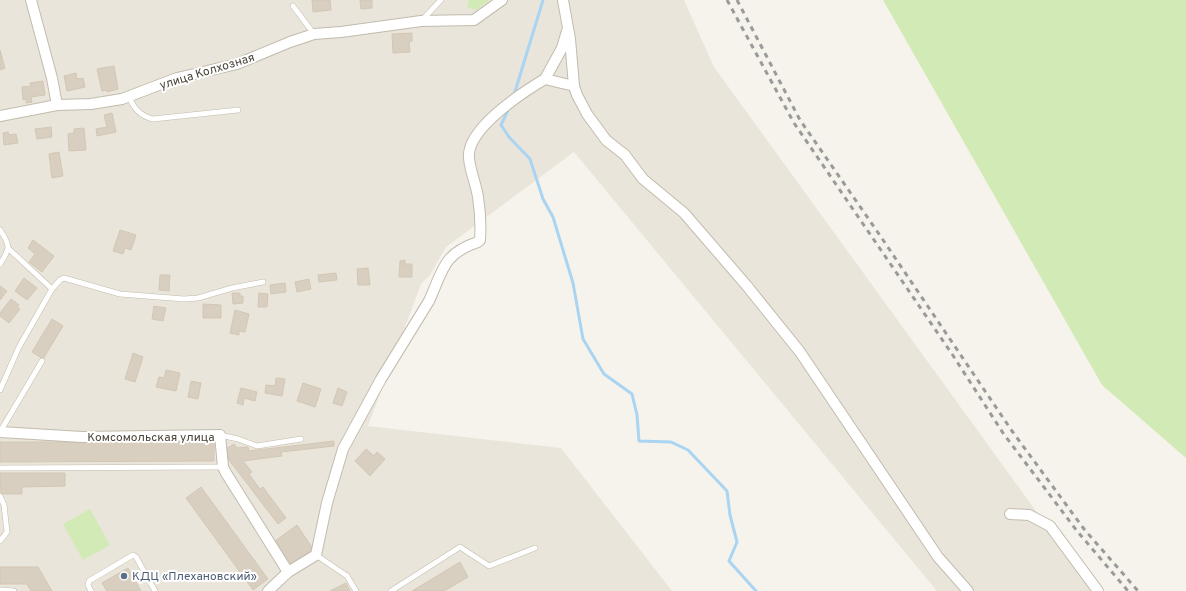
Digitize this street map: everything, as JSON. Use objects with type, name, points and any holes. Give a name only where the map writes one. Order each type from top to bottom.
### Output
[{"type":"street","points":[[30,0],[44,49],[57,106]]},
{"type":"street","name":"улица Колхозная","points":[[0,116],[57,106],[91,104],[128,96],[177,78],[237,64],[290,42],[314,34],[421,22],[474,20],[502,0]]},
{"type":"street","points":[[563,0],[570,39],[574,86],[587,114],[606,140],[625,155],[643,179],[684,213],[747,286],[800,352],[938,557],[968,591]]},
{"type":"street","points":[[268,591],[288,572],[316,555],[327,503],[343,449],[381,379],[429,301],[442,270],[452,256],[458,251],[480,240],[478,197],[469,157],[475,140],[479,133],[501,109],[545,79],[562,48],[568,29]]},
{"type":"street","points":[[545,79],[574,86]]},
{"type":"street","name":"Комсомольская улица","points":[[0,432],[82,437],[220,435],[223,466],[226,474],[288,572]]},
{"type":"street","points":[[1010,514],[1029,515],[1050,526],[1098,591]]},
{"type":"lane","points":[[421,22],[441,0]]},
{"type":"lane","points":[[293,6],[314,34]]},
{"type":"lane","points":[[128,96],[137,110],[143,115],[153,119],[238,110]]},
{"type":"lane","points":[[0,230],[9,249],[52,289]]},
{"type":"lane","points":[[0,264],[9,249]]},
{"type":"lane","points":[[0,390],[19,347],[52,289],[60,280],[68,278],[120,294],[193,299],[263,282]]},
{"type":"lane","points":[[0,432],[42,361]]},
{"type":"lane","points":[[220,435],[238,439],[257,446],[301,439]]},
{"type":"lane","points":[[0,468],[223,466]]},
{"type":"lane","points":[[0,496],[4,505],[8,532],[0,541]]},
{"type":"lane","points":[[391,591],[460,547],[488,566],[535,548]]},
{"type":"lane","points":[[91,591],[88,581],[134,555],[155,591]]},
{"type":"lane","points":[[316,555],[347,576],[356,591]]},
{"type":"lane","points":[[0,590],[14,591]]},
{"type":"shaded area","points":[[0,0],[684,0],[714,67],[1094,591],[937,591],[574,152],[446,247],[430,275],[421,284],[368,426],[561,448],[672,591],[0,591]]},
{"type":"green space","points":[[469,0],[490,0],[476,10],[467,7]]},
{"type":"green space","points":[[883,0],[1186,0],[1186,458],[1102,385]]},
{"type":"green space","points":[[90,509],[110,545],[83,560],[63,524]]},
{"type":"building","points":[[312,0],[330,0],[331,10],[313,12]]},
{"type":"building","points":[[360,0],[372,0],[372,8],[361,9]]},
{"type":"building","points":[[412,33],[412,41],[409,42],[410,52],[393,53],[392,34]]},
{"type":"building","points":[[0,50],[5,68],[0,70]]},
{"type":"building","points":[[114,66],[118,89],[107,92],[107,90],[102,91],[97,69]]},
{"type":"building","points":[[76,73],[77,79],[83,78],[85,87],[67,91],[64,76]]},
{"type":"building","points":[[43,81],[45,95],[31,97],[32,102],[26,103],[26,99],[23,100],[22,87],[31,86],[30,83]]},
{"type":"building","points":[[112,113],[116,132],[97,136],[96,129],[107,127],[104,115]]},
{"type":"building","points":[[51,127],[52,137],[37,139],[35,129]]},
{"type":"building","points":[[84,128],[86,150],[69,151],[68,134],[74,133],[74,129]]},
{"type":"building","points":[[8,132],[9,135],[16,134],[18,143],[4,145],[3,133]]},
{"type":"building","points":[[59,152],[63,176],[52,178],[49,154]]},
{"type":"building","points":[[120,230],[136,235],[131,250],[125,248],[123,254],[113,251]]},
{"type":"building","points":[[33,240],[54,256],[42,272],[29,262],[35,254],[28,248]]},
{"type":"building","points":[[405,260],[405,264],[412,264],[412,277],[399,277],[400,261]]},
{"type":"building","points":[[368,268],[370,285],[358,285],[357,269]]},
{"type":"building","points":[[336,273],[337,280],[319,282],[318,275]]},
{"type":"building","points":[[160,275],[170,275],[169,291],[159,290]]},
{"type":"building","points":[[24,278],[37,288],[27,300],[15,291]]},
{"type":"building","points":[[309,279],[311,289],[297,292],[295,282]]},
{"type":"building","points":[[285,283],[286,292],[271,294],[270,285]]},
{"type":"building","points":[[0,286],[7,291],[0,300]]},
{"type":"building","points":[[232,293],[240,293],[240,296],[243,296],[243,303],[233,304]]},
{"type":"building","points":[[259,293],[268,294],[267,307],[258,307]]},
{"type":"building","points":[[11,299],[19,305],[17,307],[20,309],[9,323],[0,316],[0,313]]},
{"type":"building","points":[[203,304],[221,305],[221,318],[203,318]]},
{"type":"building","points":[[154,306],[166,308],[163,321],[152,319]]},
{"type":"building","points":[[235,310],[249,314],[245,332],[239,331],[239,335],[230,333]]},
{"type":"building","points":[[52,319],[63,326],[43,359],[32,352]]},
{"type":"building","points":[[133,353],[143,357],[135,382],[125,379]]},
{"type":"building","points":[[166,370],[180,373],[176,391],[156,387],[159,377],[164,378]]},
{"type":"building","points":[[276,378],[285,379],[282,396],[265,393],[266,385],[275,386]]},
{"type":"building","points":[[191,381],[201,383],[198,399],[188,397]]},
{"type":"building","points":[[303,383],[321,389],[315,407],[297,401]]},
{"type":"building","points":[[241,388],[257,392],[255,401],[244,398],[243,405],[237,403]]},
{"type":"building","points":[[338,388],[347,392],[342,406],[333,403]]},
{"type":"building","points":[[334,441],[334,446],[281,452],[282,456],[243,461],[252,472],[249,474],[260,489],[263,487],[286,518],[278,524],[229,460],[226,449],[234,444],[237,448],[248,447],[249,451]]},
{"type":"building","points":[[0,442],[214,442],[214,461],[0,462]]},
{"type":"building","points":[[366,449],[374,456],[377,452],[385,459],[370,476],[355,461]]},
{"type":"building","points":[[0,473],[65,473],[65,486],[22,487],[22,494],[1,494]]},
{"type":"building","points":[[201,487],[268,579],[253,590],[186,498]]},
{"type":"building","points":[[297,525],[313,549],[291,564],[275,541]]},
{"type":"building","points":[[460,562],[468,577],[444,591],[412,591]]},
{"type":"building","points":[[0,567],[38,567],[52,591],[31,591],[27,584],[0,584]]},
{"type":"building","name":"КДЦ «Плехановский»","points":[[128,568],[141,591],[107,591],[102,583]]},
{"type":"building","points":[[346,583],[350,591],[330,591]]},
{"type":"waterway","points":[[514,95],[543,0]]},
{"type":"waterway","points":[[509,108],[501,125],[509,137],[530,159],[543,199],[553,217],[573,283],[583,339],[604,374],[632,394],[637,415],[639,441],[671,442],[688,450],[727,491],[730,515],[737,542],[729,561],[756,591]]},
{"type":"railway","points":[[727,0],[794,123],[952,354],[1003,433],[1077,531],[1128,591]]},
{"type":"railway","points":[[737,0],[800,120],[1012,431],[1084,529],[1138,591]]},
{"type":"place","name":"КДЦ «Плехановский»","points":[[124,576]]}]
